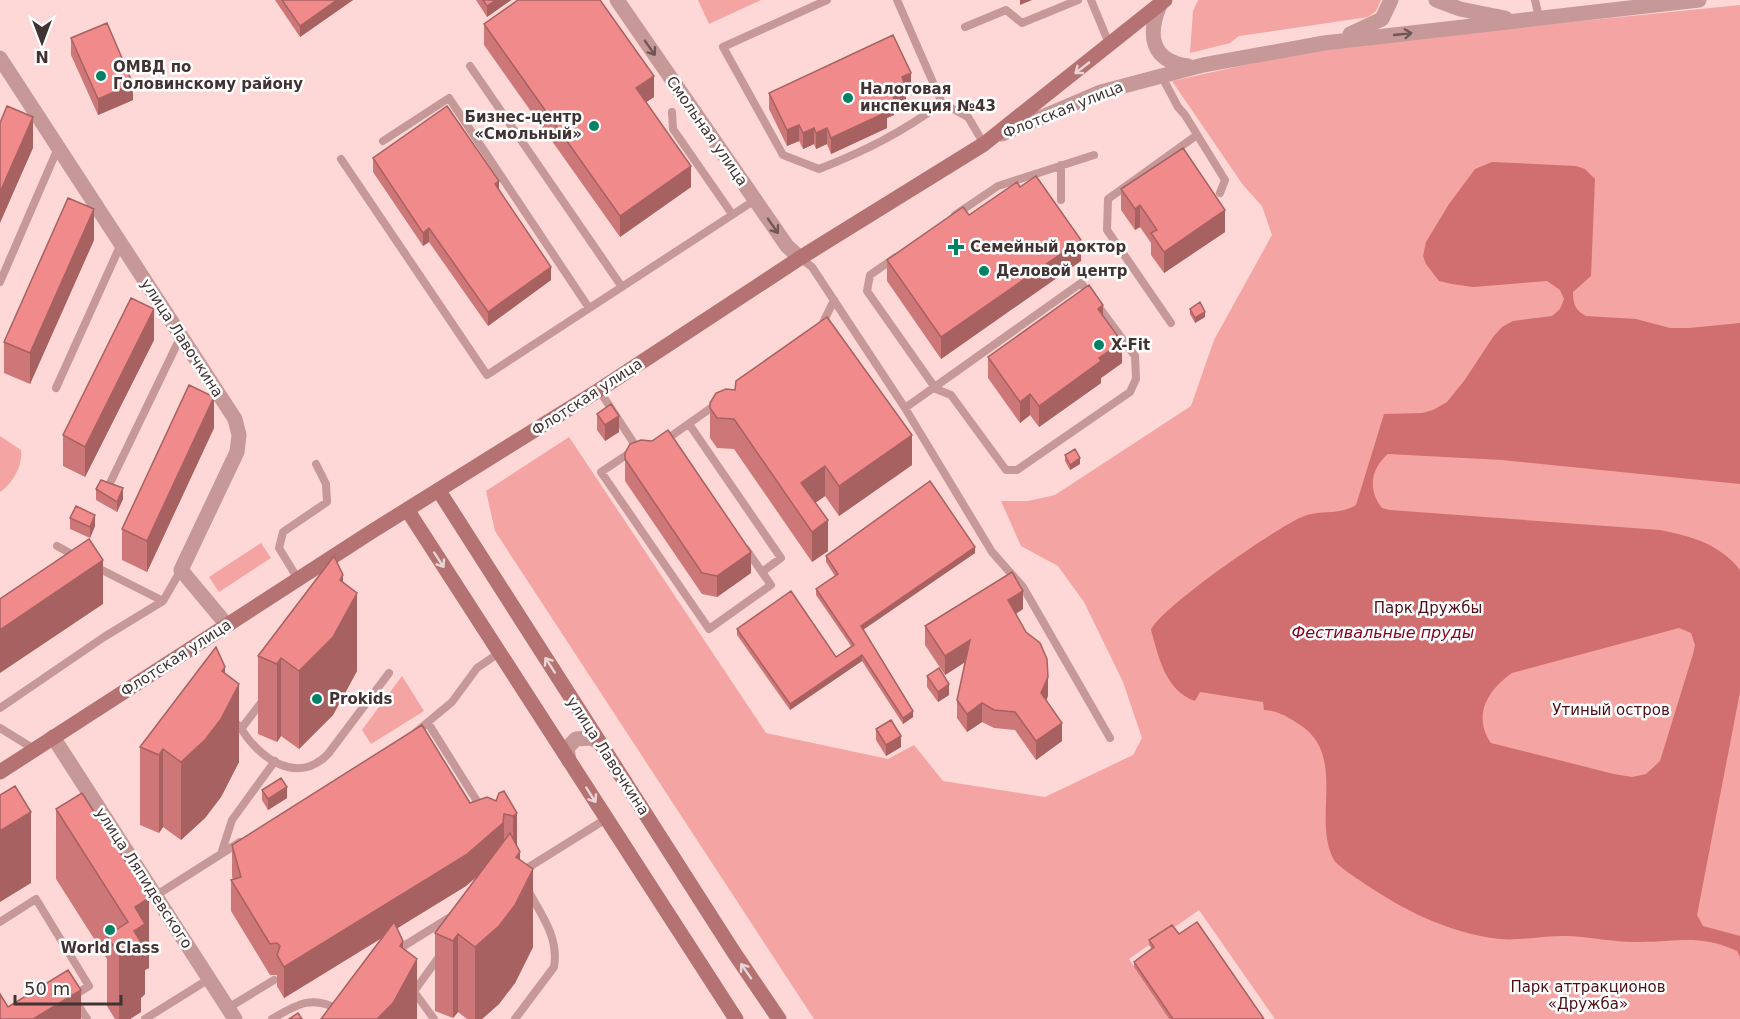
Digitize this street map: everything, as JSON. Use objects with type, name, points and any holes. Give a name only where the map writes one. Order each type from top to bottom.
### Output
[{"type":"main road","points":[[984,144],[1110,46],[1162,2]]},
{"type":"main road","name":"Флотская улица","points":[[1,771],[298,579],[599,390],[800,258],[984,144]]},
{"type":"main road","name":"улица Лавочкина","points":[[438,491],[780,1019]]},
{"type":"main road","points":[[408,511],[736,1019]]},
{"type":"street","name":"Смольная улица","points":[[617,0],[787,246],[800,258]]},
{"type":"street","name":"Флотская улица","points":[[1324,43],[1367,28],[1382,19],[1391,0]]},
{"type":"street","points":[[1436,0],[1460,9],[1514,19]]},
{"type":"street","name":"Флотская улица","points":[[984,144],[1022,124],[1079,101],[1161,74],[1194,67],[1324,43],[1460,29],[1514,19],[1647,3],[1699,0]]},
{"type":"street","name":"Флотская улица","points":[[1162,2],[1153,21],[1154,44],[1168,61],[1194,67]]},
{"type":"street","name":"улица Лавочкина","points":[[0,58],[236,420],[239,435],[237,452],[181,570]]},
{"type":"street","points":[[181,570],[227,625]]},
{"type":"street","name":"улица Ляпидевского","points":[[53,737],[232,1014]]},
{"type":"street","points":[[569,761],[567,748],[576,739],[591,738],[599,742]]},
{"type":"lane","points":[[827,0],[723,47],[783,156],[819,169],[906,130],[942,103]]},
{"type":"lane","points":[[897,0],[942,103],[968,117],[984,144]]},
{"type":"lane","points":[[965,27],[1006,10],[1022,23],[1078,0]]},
{"type":"lane","points":[[1091,0],[1110,46]]},
{"type":"lane","points":[[1534,0],[1539,17]]},
{"type":"lane","points":[[470,66],[622,287]]},
{"type":"lane","points":[[1161,74],[1178,108],[1225,180],[1220,193]]},
{"type":"lane","points":[[383,141],[449,98],[589,308]]},
{"type":"lane","points":[[672,112],[673,129],[732,214]]},
{"type":"lane","points":[[1171,322],[1107,230],[1108,199],[1197,135]]},
{"type":"lane","points":[[0,282],[59,147]]},
{"type":"lane","points":[[943,224],[998,186],[1094,155]]},
{"type":"lane","points":[[341,159],[487,375],[755,200]]},
{"type":"lane","points":[[1061,165],[1061,200]]},
{"type":"lane","points":[[56,388],[121,243]]},
{"type":"lane","points":[[905,408],[936,389],[1081,283],[1135,356],[1136,379],[1130,392],[1017,470],[1006,470],[951,395],[936,389],[867,291],[870,275],[906,249]]},
{"type":"lane","points":[[800,258],[812,267],[905,408],[992,552],[1023,586],[1110,738]]},
{"type":"lane","points":[[819,331],[834,300]]},
{"type":"lane","points":[[111,481],[181,336]]},
{"type":"lane","points":[[599,390],[637,447]]},
{"type":"lane","points":[[657,442],[667,440],[721,400],[726,408]]},
{"type":"lane","points":[[689,424],[781,558],[762,572]]},
{"type":"lane","points":[[667,440],[673,448]]},
{"type":"lane","points":[[647,445],[637,447],[601,472],[708,629],[771,585],[742,545]]},
{"type":"lane","points":[[298,579],[279,548],[283,532],[327,502],[326,484],[316,464]]},
{"type":"lane","points":[[57,546],[163,602]]},
{"type":"lane","points":[[0,708],[104,637],[163,602],[181,570]]},
{"type":"lane","points":[[411,735],[452,702],[477,668],[499,653]]},
{"type":"lane","points":[[219,718],[235,722],[253,745],[275,761],[294,770],[306,769],[328,754],[389,673]]},
{"type":"lane","points":[[241,729],[269,692]]},
{"type":"lane","points":[[428,723],[489,819]]},
{"type":"lane","points":[[0,728],[34,749]]},
{"type":"lane","points":[[221,854],[232,820],[275,761]]},
{"type":"lane","points":[[511,879],[520,868],[606,819]]},
{"type":"lane","points":[[155,896],[251,835]]},
{"type":"lane","points":[[515,1019],[554,967],[556,958],[554,939],[526,887]]},
{"type":"lane","points":[[0,922],[36,899],[89,986],[63,1002]]},
{"type":"lane","points":[[393,965],[399,949],[465,907]]},
{"type":"lane","points":[[415,990],[449,943]]},
{"type":"lane","points":[[145,1019],[158,1016],[209,979]]},
{"type":"lane","points":[[402,980],[415,990],[426,1011],[434,1019]]},
{"type":"lane","points":[[232,1014],[274,981]]},
{"type":"lane","points":[[72,996],[87,1019]]},
{"type":"lane","points":[[272,1019],[297,1004],[314,1002],[330,1005],[347,1015],[344,1019]]},
{"type":"green space","points":[[698,0],[761,0],[709,24]]},
{"type":"green space","points":[[1198,0],[1381,0],[1376,11],[1368,17],[1239,36],[1230,43],[1190,53],[1193,11]]},
{"type":"green space","name":"Парк Дружбы","points":[[1740,5],[1740,1019],[1275,1019],[1199,910],[1129,959],[1169,1019],[814,1019],[495,531],[486,491],[569,437],[766,733],[888,759],[914,745],[943,781],[1045,797],[1133,755],[1142,738],[1123,682],[1084,602],[1058,566],[1021,546],[1001,501],[1028,501],[1055,495],[1191,406],[1214,340],[1272,235],[1262,206],[1243,185],[1172,81],[1290,55],[1391,40]]},
{"type":"green space","points":[[0,436],[21,450],[21,455],[19,467],[13,479],[0,492]]},
{"type":"green space","points":[[261,543],[271,558],[219,592],[209,577]]},
{"type":"green space","points":[[402,676],[424,711],[371,744],[362,730]]},
{"type":"water","name":"Фестивальные пруды","points":[[1492,162],[1576,166],[1585,169],[1595,179],[1591,276],[1573,292],[1575,306],[1586,316],[1636,319],[1670,328],[1740,323],[1740,484],[1502,460],[1388,454],[1374,473],[1373,487],[1374,494],[1382,508],[1390,510],[1672,532],[1704,542],[1732,561],[1740,570],[1740,692],[1697,915],[1703,926],[1740,936],[1740,957],[1737,951],[1723,945],[1686,940],[1627,942],[1568,936],[1525,939],[1488,937],[1451,928],[1416,914],[1367,885],[1334,860],[1328,844],[1326,826],[1325,769],[1321,751],[1313,736],[1285,716],[1264,710],[1263,702],[1200,692],[1195,701],[1185,696],[1170,681],[1161,662],[1151,630],[1159,619],[1196,587],[1246,551],[1302,517],[1342,510],[1356,505],[1384,414],[1422,413],[1447,402],[1502,327],[1513,321],[1552,316],[1560,309],[1564,299],[1560,290],[1547,281],[1473,287],[1439,281],[1426,264],[1423,256],[1426,242],[1449,204],[1475,169]],"holes":[[[1679,628],[1691,633],[1695,645],[1693,654],[1660,761],[1646,774],[1632,777],[1614,774],[1491,743],[1485,733],[1483,723],[1485,704],[1496,687],[1512,673]]]},
{"type":"building","points":[[282,0],[337,0],[300,26]]},
{"type":"building","points":[[483,0],[496,0],[487,6]]},
{"type":"building","name":"Бизнес-центр «Смольный»","points":[[518,0],[600,0],[654,76],[636,88],[691,166],[620,216],[484,24]]},
{"type":"building","points":[[107,23],[133,84],[98,99],[71,38]]},
{"type":"building","name":"Налоговая инспекция №43","points":[[893,35],[911,73],[902,77],[906,88],[892,94],[894,99],[884,104],[887,112],[831,138],[827,128],[816,133],[814,128],[803,133],[799,125],[787,130],[769,93]]},
{"type":"building","points":[[7,106],[33,117],[0,192],[0,123]]},
{"type":"building","points":[[447,106],[499,181],[495,184],[551,267],[488,312],[429,228],[423,233],[373,158]]},
{"type":"building","points":[[1183,148],[1225,210],[1164,252],[1151,233],[1157,230],[1140,205],[1135,209],[1121,189]]},
{"type":"building","name":"Деловой центр","points":[[1036,176],[1081,240],[941,337],[887,260],[963,207],[969,215],[1017,182],[1020,187]]},
{"type":"building","points":[[68,198],[94,209],[30,353],[4,342]]},
{"type":"building","points":[[1089,285],[1103,305],[1098,309],[1122,342],[1099,358],[1101,361],[1039,406],[1030,394],[1020,402],[988,357]]},
{"type":"building","points":[[131,298],[154,309],[85,447],[63,435]]},
{"type":"building","points":[[1200,302],[1205,312],[1195,318],[1190,309]]},
{"type":"building","points":[[827,317],[912,435],[839,486],[825,466],[801,483],[828,520],[812,532],[734,419],[717,418],[710,408],[710,403],[716,393],[726,389],[735,390],[736,381]]},
{"type":"building","points":[[189,385],[214,397],[147,541],[122,529]]},
{"type":"building","points":[[611,404],[619,416],[605,425],[597,414]]},
{"type":"building","points":[[668,430],[751,552],[717,576],[702,573],[625,459],[625,453],[630,444],[641,440],[652,441]]},
{"type":"building","points":[[1075,449],[1080,458],[1070,465],[1065,455]]},
{"type":"building","points":[[101,480],[123,488],[117,502],[96,489]]},
{"type":"building","points":[[930,481],[975,547],[861,626],[913,711],[903,718],[862,655],[790,704],[737,629],[791,591],[836,657],[854,645],[816,589],[838,574],[826,556]]},
{"type":"building","points":[[76,506],[95,515],[90,527],[70,518]]},
{"type":"building","points":[[89,539],[103,560],[0,630],[0,599]]},
{"type":"building","points":[[334,556],[343,575],[340,580],[357,593],[333,637],[299,671],[281,658],[277,664],[258,656]]},
{"type":"building","points":[[1012,572],[1023,591],[1008,600],[1026,632],[1040,643],[1047,659],[1048,677],[1041,693],[1062,723],[1036,741],[1015,712],[994,710],[982,703],[967,714],[957,700],[970,640],[945,656],[925,626]]},
{"type":"building","points":[[216,647],[225,667],[222,671],[239,684],[221,719],[205,740],[181,762],[163,749],[159,755],[140,747]]},
{"type":"building","points":[[939,668],[949,684],[938,692],[927,676]]},
{"type":"building","points":[[891,720],[901,736],[886,745],[876,729]]},
{"type":"building","points":[[422,725],[470,803],[487,797],[496,801],[499,793],[504,791],[517,813],[513,816],[504,814],[503,823],[466,855],[284,967],[277,955],[280,946],[277,943],[270,944],[231,880],[241,877],[232,845]]},
{"type":"building","points":[[281,778],[287,787],[268,799],[262,790]]},
{"type":"building","points":[[15,786],[31,812],[0,831],[0,795]]},
{"type":"building","points":[[82,793],[149,898],[135,907],[145,924],[134,931],[141,942],[119,955],[107,936],[128,922],[56,809]]},
{"type":"building","points":[[510,833],[520,852],[516,857],[533,869],[515,905],[499,926],[475,947],[458,934],[453,941],[435,933]]},
{"type":"building","points":[[394,922],[403,941],[400,946],[417,959],[393,1003],[377,1019],[321,1019]]},
{"type":"building","points":[[1197,922],[1264,1019],[1173,1019],[1134,962],[1154,947],[1149,940],[1172,925],[1179,934]]},
{"type":"building","points":[[68,970],[81,990],[33,1019],[0,1019],[0,994],[8,1007]]},
{"type":"building","points":[[298,1013],[302,1019],[289,1019]]},
{"type":"place","name":"ОМВД по Головинскому району","points":[[101,76]]},
{"type":"place","name":"Налоговая инспекция №43","points":[[848,98]]},
{"type":"place","name":"Бизнес-центр «Смольный»","points":[[594,126]]},
{"type":"place","name":"Семейный доктор","points":[[956,247]]},
{"type":"place","name":"Деловой центр","points":[[984,271]]},
{"type":"place","name":"X-Fit","points":[[1099,345]]},
{"type":"place","name":"Prokids","points":[[317,699]]},
{"type":"place","name":"World Class","points":[[110,930]]},
{"type":"park label","name":"Утиный остров","points":[[1611,710]]},
{"type":"park label","name":"Парк аттракционов «Дружба»","points":[[1588,996]]}]
